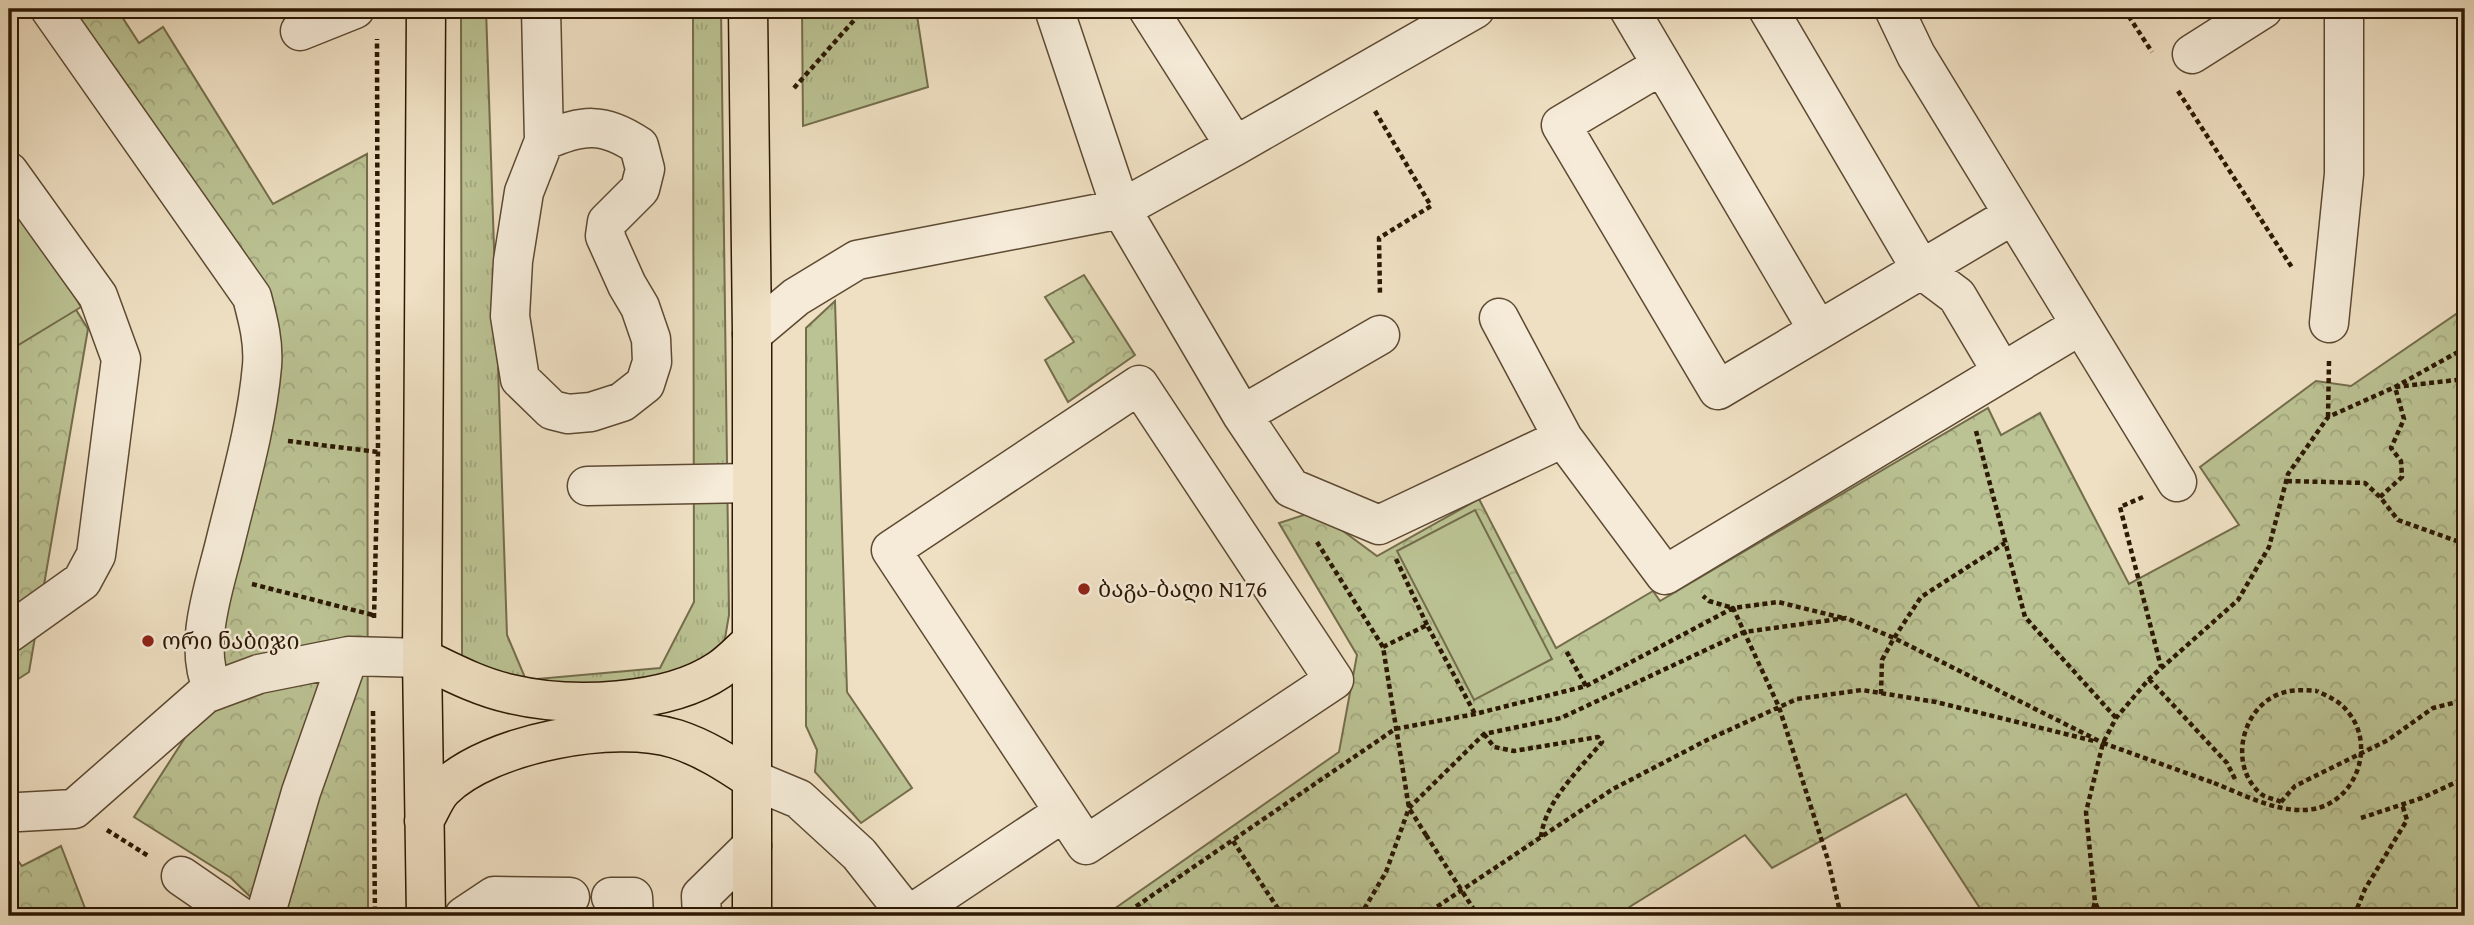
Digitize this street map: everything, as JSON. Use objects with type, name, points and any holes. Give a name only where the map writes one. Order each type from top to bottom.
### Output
[{"type":"main road","points":[[426,9],[422,658],[426,916]]},
{"type":"main road","points":[[748,9],[752,334],[752,916]]},
{"type":"main road","points":[[422,658],[474,683],[509,694],[546,701],[594,702],[641,698],[678,689],[719,671],[751,642]]},
{"type":"main road","points":[[424,821],[441,790],[466,770],[527,746],[556,738],[596,733],[636,733],[674,738],[709,751],[751,779]]},
{"type":"street","points":[[50,9],[252,298],[261,331],[262,364],[250,436],[206,629],[206,674],[214,690]]},
{"type":"street","points":[[541,9],[544,141],[524,192],[513,261],[510,317],[520,379],[552,410],[568,414],[591,412],[622,402],[645,384],[652,362],[651,339],[640,307],[605,236],[607,222],[640,188],[645,169],[639,146],[622,134],[603,127],[560,134],[544,141]]},
{"type":"street","points":[[1054,9],[1121,208],[1242,415],[1291,488],[1379,525],[1563,438]]},
{"type":"street","points":[[1148,9],[1235,146]]},
{"type":"street","points":[[752,334],[796,297],[857,260],[1121,208],[1475,9]]},
{"type":"street","points":[[1629,9],[1818,330]]},
{"type":"street","points":[[1768,9],[1921,269],[1956,296],[2002,372]]},
{"type":"street","points":[[1894,9],[1916,55],[2177,482]]},
{"type":"street","points":[[2173,55],[2263,9]]},
{"type":"street","points":[[2329,323],[2344,174],[2344,9]]},
{"type":"street","points":[[300,32],[366,23]]},
{"type":"street","points":[[1662,65],[1561,125],[1718,390],[2013,215]]},
{"type":"street","points":[[9,172],[98,296],[121,359],[96,555],[82,581],[9,633]]},
{"type":"street","points":[[1499,318],[1563,438],[1665,575],[2081,325]]},
{"type":"street","points":[[1242,415],[1380,335]]},
{"type":"street","points":[[1139,385],[1334,680],[1086,845],[1065,812],[891,550],[1139,385]]},
{"type":"street","points":[[587,486],[751,483]]},
{"type":"street","points":[[19,812],[74,809],[205,694],[214,690],[259,674],[361,656],[422,658]]},
{"type":"street","points":[[265,916],[301,792],[361,656]]},
{"type":"street","points":[[751,779],[799,799],[859,854],[908,916],[1065,812]]},
{"type":"street","points":[[702,916],[701,896],[752,846]]},
{"type":"street","points":[[181,876],[239,916]]},
{"type":"street","points":[[464,916],[494,897],[570,897]]},
{"type":"path","points":[[794,88],[864,9]]},
{"type":"path","points":[[2124,9],[2173,55]]},
{"type":"path","points":[[366,23],[378,452],[374,615],[361,656],[374,916]]},
{"type":"path","points":[[1355,77],[1431,206],[1379,238],[1380,335]]},
{"type":"path","points":[[2177,90],[2329,323],[2328,417]]},
{"type":"path","points":[[2101,916],[2095,902],[2086,812],[2103,744],[2116,718],[2161,667],[2238,600],[2269,547],[2288,474],[2328,417],[2395,387],[2465,348]]},
{"type":"path","points":[[2395,387],[2465,379]]},
{"type":"path","points":[[2380,497],[2402,477],[2402,461],[2391,448],[2404,419],[2395,387]]},
{"type":"path","points":[[1965,395],[1982,449],[2025,617],[2116,718]]},
{"type":"path","points":[[250,436],[378,452]]},
{"type":"path","points":[[2287,481],[2365,483],[2398,520],[2465,544]]},
{"type":"path","points":[[2161,667],[2120,507],[2177,482]]},
{"type":"path","points":[[1379,525],[1427,625],[1475,714]]},
{"type":"path","points":[[1881,694],[1882,660],[1921,597],[2005,543]]},
{"type":"path","points":[[1682,565],[1695,590],[1709,601],[1733,608],[1779,707],[1828,860],[1842,916]]},
{"type":"path","points":[[218,575],[374,615]]},
{"type":"path","points":[[1122,916],[1395,729],[1475,714],[1586,686],[1733,608],[1778,602],[1846,618],[1894,638],[2103,744]]},
{"type":"path","points":[[1360,916],[1386,872],[1409,808],[1483,734],[1561,718],[1744,632],[1846,618]]},
{"type":"path","points":[[1383,647],[1427,625]]},
{"type":"path","points":[[1564,649],[1586,686]]},
{"type":"path","points":[[2149,679],[2227,763],[2236,781]]},
{"type":"path","points":[[1423,916],[1613,789],[1707,740],[1797,699],[1862,690],[1937,702],[2103,744],[2278,807],[2297,810],[2317,808],[2335,800],[2350,787],[2359,769],[2362,750],[2359,731],[2350,713],[2336,699],[2317,691],[2297,689],[2278,694],[2261,705],[2248,721],[2242,741],[2243,760],[2249,779],[2262,795],[2281,802]]},
{"type":"path","points":[[2281,802],[2295,786],[2388,740],[2433,708],[2465,700]]},
{"type":"path","points":[[1483,734],[1494,747],[1514,751],[1598,737],[1602,742],[1560,793],[1543,823],[1541,837]]},
{"type":"path","points":[[2361,818],[2465,778]]},
{"type":"path","points":[[2279,793],[2281,802]]},
{"type":"path","points":[[2354,916],[2365,889],[2407,820],[2402,804]]},
{"type":"path","points":[[74,809],[181,876]]},
{"type":"path","points":[[1426,835],[1478,916]]},
{"type":"path","points":[[1233,841],[1283,916]]},
{"type":"path","points":[[2091,916],[2095,902]]},
{"type":"path","points":[[1271,916],[1277,907]]},
{"type":"green space","points":[[40,9],[117,9],[139,43],[163,27],[273,204],[367,154],[368,916],[268,916],[231,878],[134,817],[204,708],[251,357],[240,297]]},
{"type":"green space","points":[[461,9],[486,9],[507,635],[526,680],[660,668],[694,602],[693,9],[721,9],[729,615],[723,650],[645,684],[540,685],[462,659]]},
{"type":"green space","points":[[802,9],[916,9],[928,87],[803,126]]},
{"type":"green space","points":[[9,202],[88,329],[29,672],[9,685]]},
{"type":"green space","points":[[28,215],[81,307],[15,347],[9,337],[9,227]]},
{"type":"green space","points":[[1084,275],[1135,355],[1068,402],[1045,360],[1074,342],[1045,297]]},
{"type":"green space","points":[[835,301],[847,692],[912,788],[861,823],[815,772],[817,750],[806,726],[806,328]]},
{"type":"green space","points":[[2465,308],[2465,916],[1985,916],[1906,794],[1772,868],[1745,835],[1615,916],[1104,916],[1339,752],[1357,655],[1279,523],[1316,511],[1377,556],[1479,499],[1556,648],[1653,591],[1660,601],[1988,408],[2001,435],[2040,413],[2129,584],[2239,525],[2200,467],[2316,381],[2351,386]]},
{"type":"green space","points":[[1475,510],[1552,659],[1474,700],[1397,551]]},
{"type":"green space","points":[[61,846],[88,916],[9,916],[9,849],[22,866]]},
{"type":"place","name":"ბაგა-ბაღი N176","points":[[1084,589]]},
{"type":"place","name":"ორი ნაბიჯი","points":[[148,641]]}]
